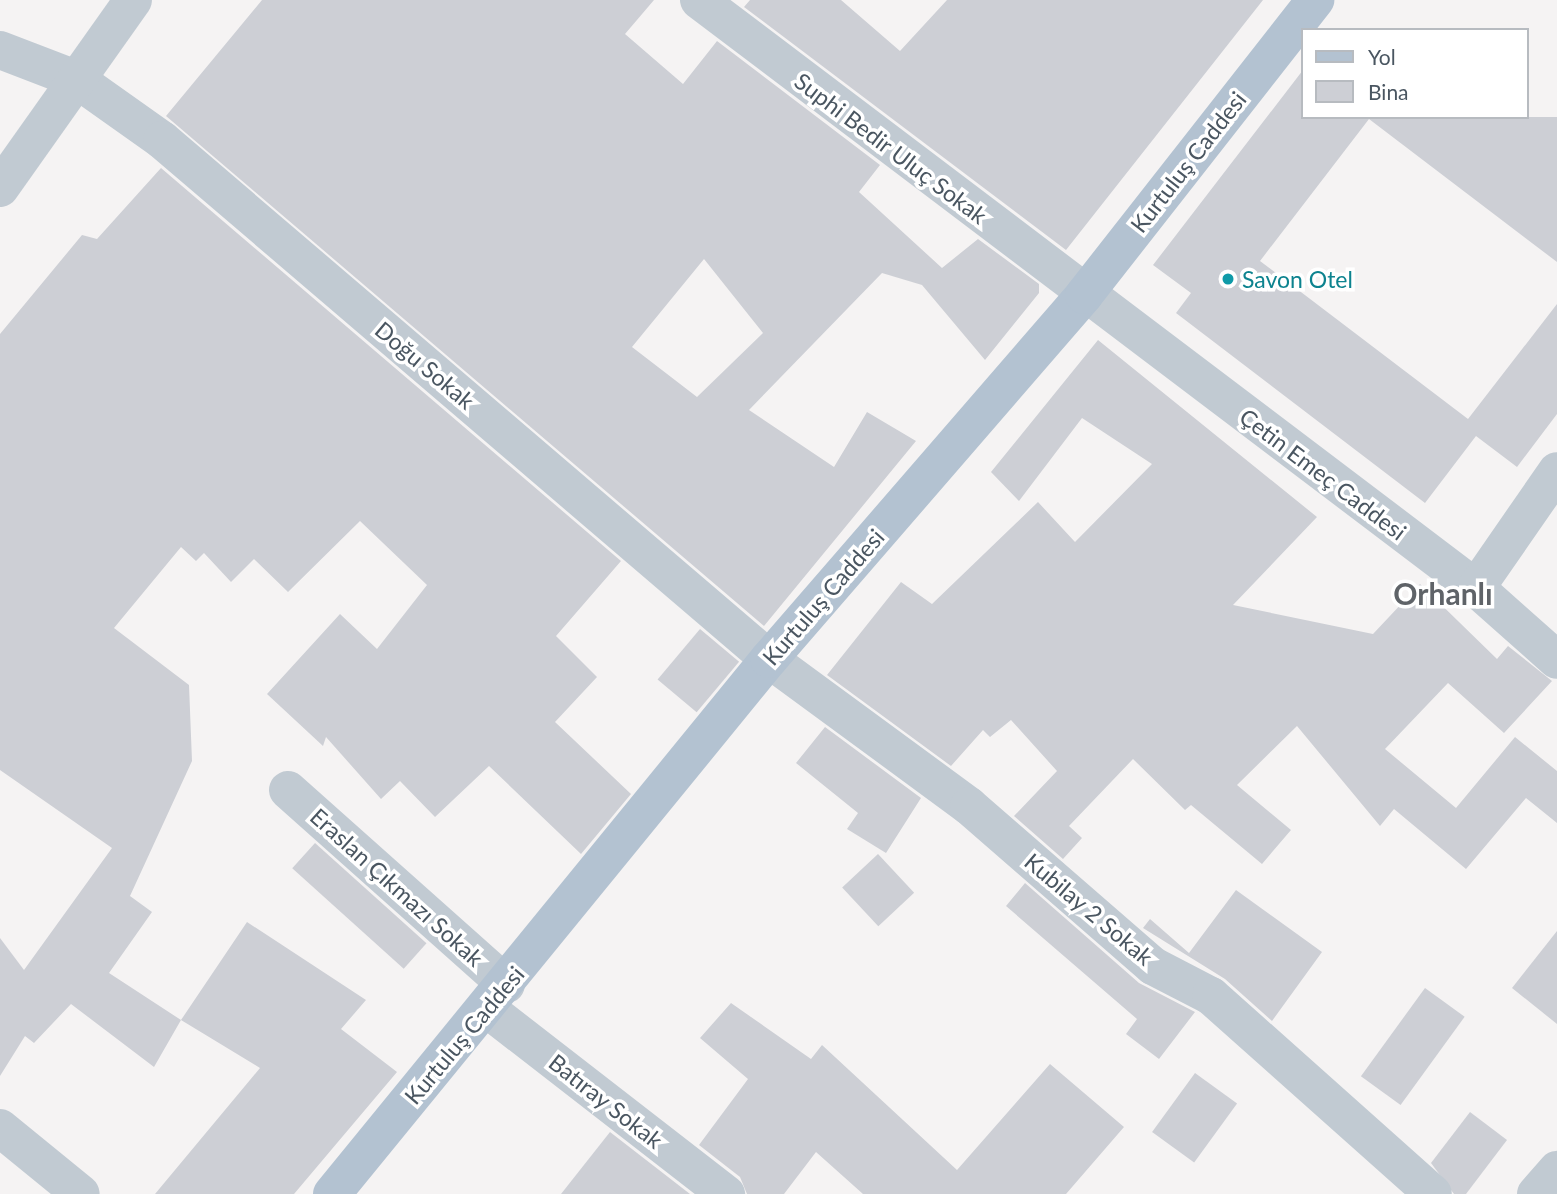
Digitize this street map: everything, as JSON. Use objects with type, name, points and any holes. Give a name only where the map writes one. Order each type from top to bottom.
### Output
[{"type":"main road","name":"Kurtuluş Caddesi","points":[[332,1194],[769,659],[1084,295],[1315,0]]},
{"type":"street","points":[[0,188],[15,143],[76,79],[133,0]]},
{"type":"street","name":"Suphi Bedir Uluç Sokak","points":[[699,0],[1084,295]]},
{"type":"street","name":"Doğu Sokak","points":[[0,50],[76,79],[162,140],[769,659]]},
{"type":"street","name":"Çetin Emeç Caddesi","points":[[1084,295],[1476,588],[1557,660]]},
{"type":"street","points":[[1476,588],[1557,471]]},
{"type":"street","name":"Kubilay 2 Sokak","points":[[769,659],[969,806],[1153,965],[1211,996],[1433,1194]]},
{"type":"street","name":"Eraslan Çıkmazı Sokak","points":[[288,790],[496,996]]},
{"type":"street","name":"Batıray Sokak","points":[[496,996],[726,1194]]},
{"type":"street","points":[[0,1128],[81,1194]]},
{"type":"street","points":[[1536,1194],[1557,1170]]},
{"type":"building","points":[[262,0],[654,0],[625,34],[683,84],[717,41],[880,165],[859,192],[942,268],[978,239],[1039,284],[1039,293],[985,360],[922,285],[882,273],[749,410],[834,467],[867,412],[916,441],[764,626],[166,116]],"holes":[[[704,259],[763,333],[697,397],[632,347]]]},
{"type":"building","points":[[750,0],[841,0],[900,51],[947,0],[1263,0],[1066,250],[744,7]]},
{"type":"building","name":"Savon Otel","points":[[1302,71],[1302,119],[1369,119],[1260,261],[1468,419],[1557,304],[1557,414],[1517,467],[1476,436],[1425,503],[1176,313],[1191,293],[1153,265]]},
{"type":"building","name":"Savon Otel","points":[[1557,117],[1557,262],[1369,119]]},
{"type":"building","points":[[161,168],[621,561],[556,636],[597,677],[555,722],[631,794],[581,854],[489,766],[435,817],[400,781],[381,799],[326,737],[323,746],[267,694],[340,614],[377,649],[427,585],[360,521],[288,592],[254,559],[231,582],[204,553],[196,561],[181,547],[114,628],[189,685],[192,761],[130,896],[152,912],[109,973],[181,1020],[154,1067],[71,1004],[34,1043],[25,1036],[0,1076],[0,938],[24,970],[112,848],[0,770],[0,334],[82,235],[97,239]]},
{"type":"building","points":[[1098,340],[1317,517],[1233,605],[1373,634],[1420,584],[1497,659],[1508,646],[1552,681],[1504,733],[1448,683],[1385,749],[1456,808],[1515,737],[1557,771],[1557,823],[1526,798],[1466,869],[1394,809],[1380,826],[1297,726],[1237,785],[1291,830],[1262,864],[1191,805],[1185,810],[1133,759],[1069,826],[1082,838],[1063,859],[1014,816],[1057,771],[1011,720],[990,737],[983,730],[951,766],[827,675],[901,582],[932,604],[1038,502],[1075,542],[1152,464],[1082,418],[1019,501],[991,472]]},
{"type":"building","points":[[700,629],[739,662],[697,712],[658,680]]},
{"type":"building","points":[[825,727],[921,798],[886,853],[847,829],[858,813],[796,763]]},
{"type":"building","points":[[315,843],[426,943],[404,969],[292,868]]},
{"type":"building","points":[[878,854],[914,893],[878,926],[842,887]]},
{"type":"building","points":[[1025,883],[1139,983],[1195,1012],[1159,1059],[1126,1034],[1137,1019],[1006,906]]},
{"type":"building","points":[[1236,890],[1322,952],[1272,1021],[1225,979],[1143,928],[1150,919],[1189,953]]},
{"type":"building","points":[[247,922],[366,1000],[341,1029],[397,1072],[294,1194],[155,1194],[260,1068],[181,1020]]},
{"type":"building","points":[[1557,931],[1557,1024],[1512,988]]},
{"type":"building","points":[[1425,988],[1465,1017],[1401,1105],[1361,1076]]},
{"type":"building","points":[[731,1003],[811,1059],[822,1045],[957,1170],[1050,1064],[1124,1127],[1066,1194],[863,1194],[816,1152],[784,1194],[747,1194],[740,1177],[699,1145],[748,1079],[700,1038]]},
{"type":"building","points":[[1195,1073],[1237,1104],[1194,1163],[1152,1132]]},
{"type":"building","points":[[1470,1112],[1507,1140],[1466,1194],[1454,1194],[1431,1163]]},
{"type":"building","points":[[610,1132],[690,1194],[561,1194]]},
{"type":"place","name":"Savon Otel","points":[[1228,279]]},
{"type":"district","name":"Orhanlı","points":[[1443,593]]}]
